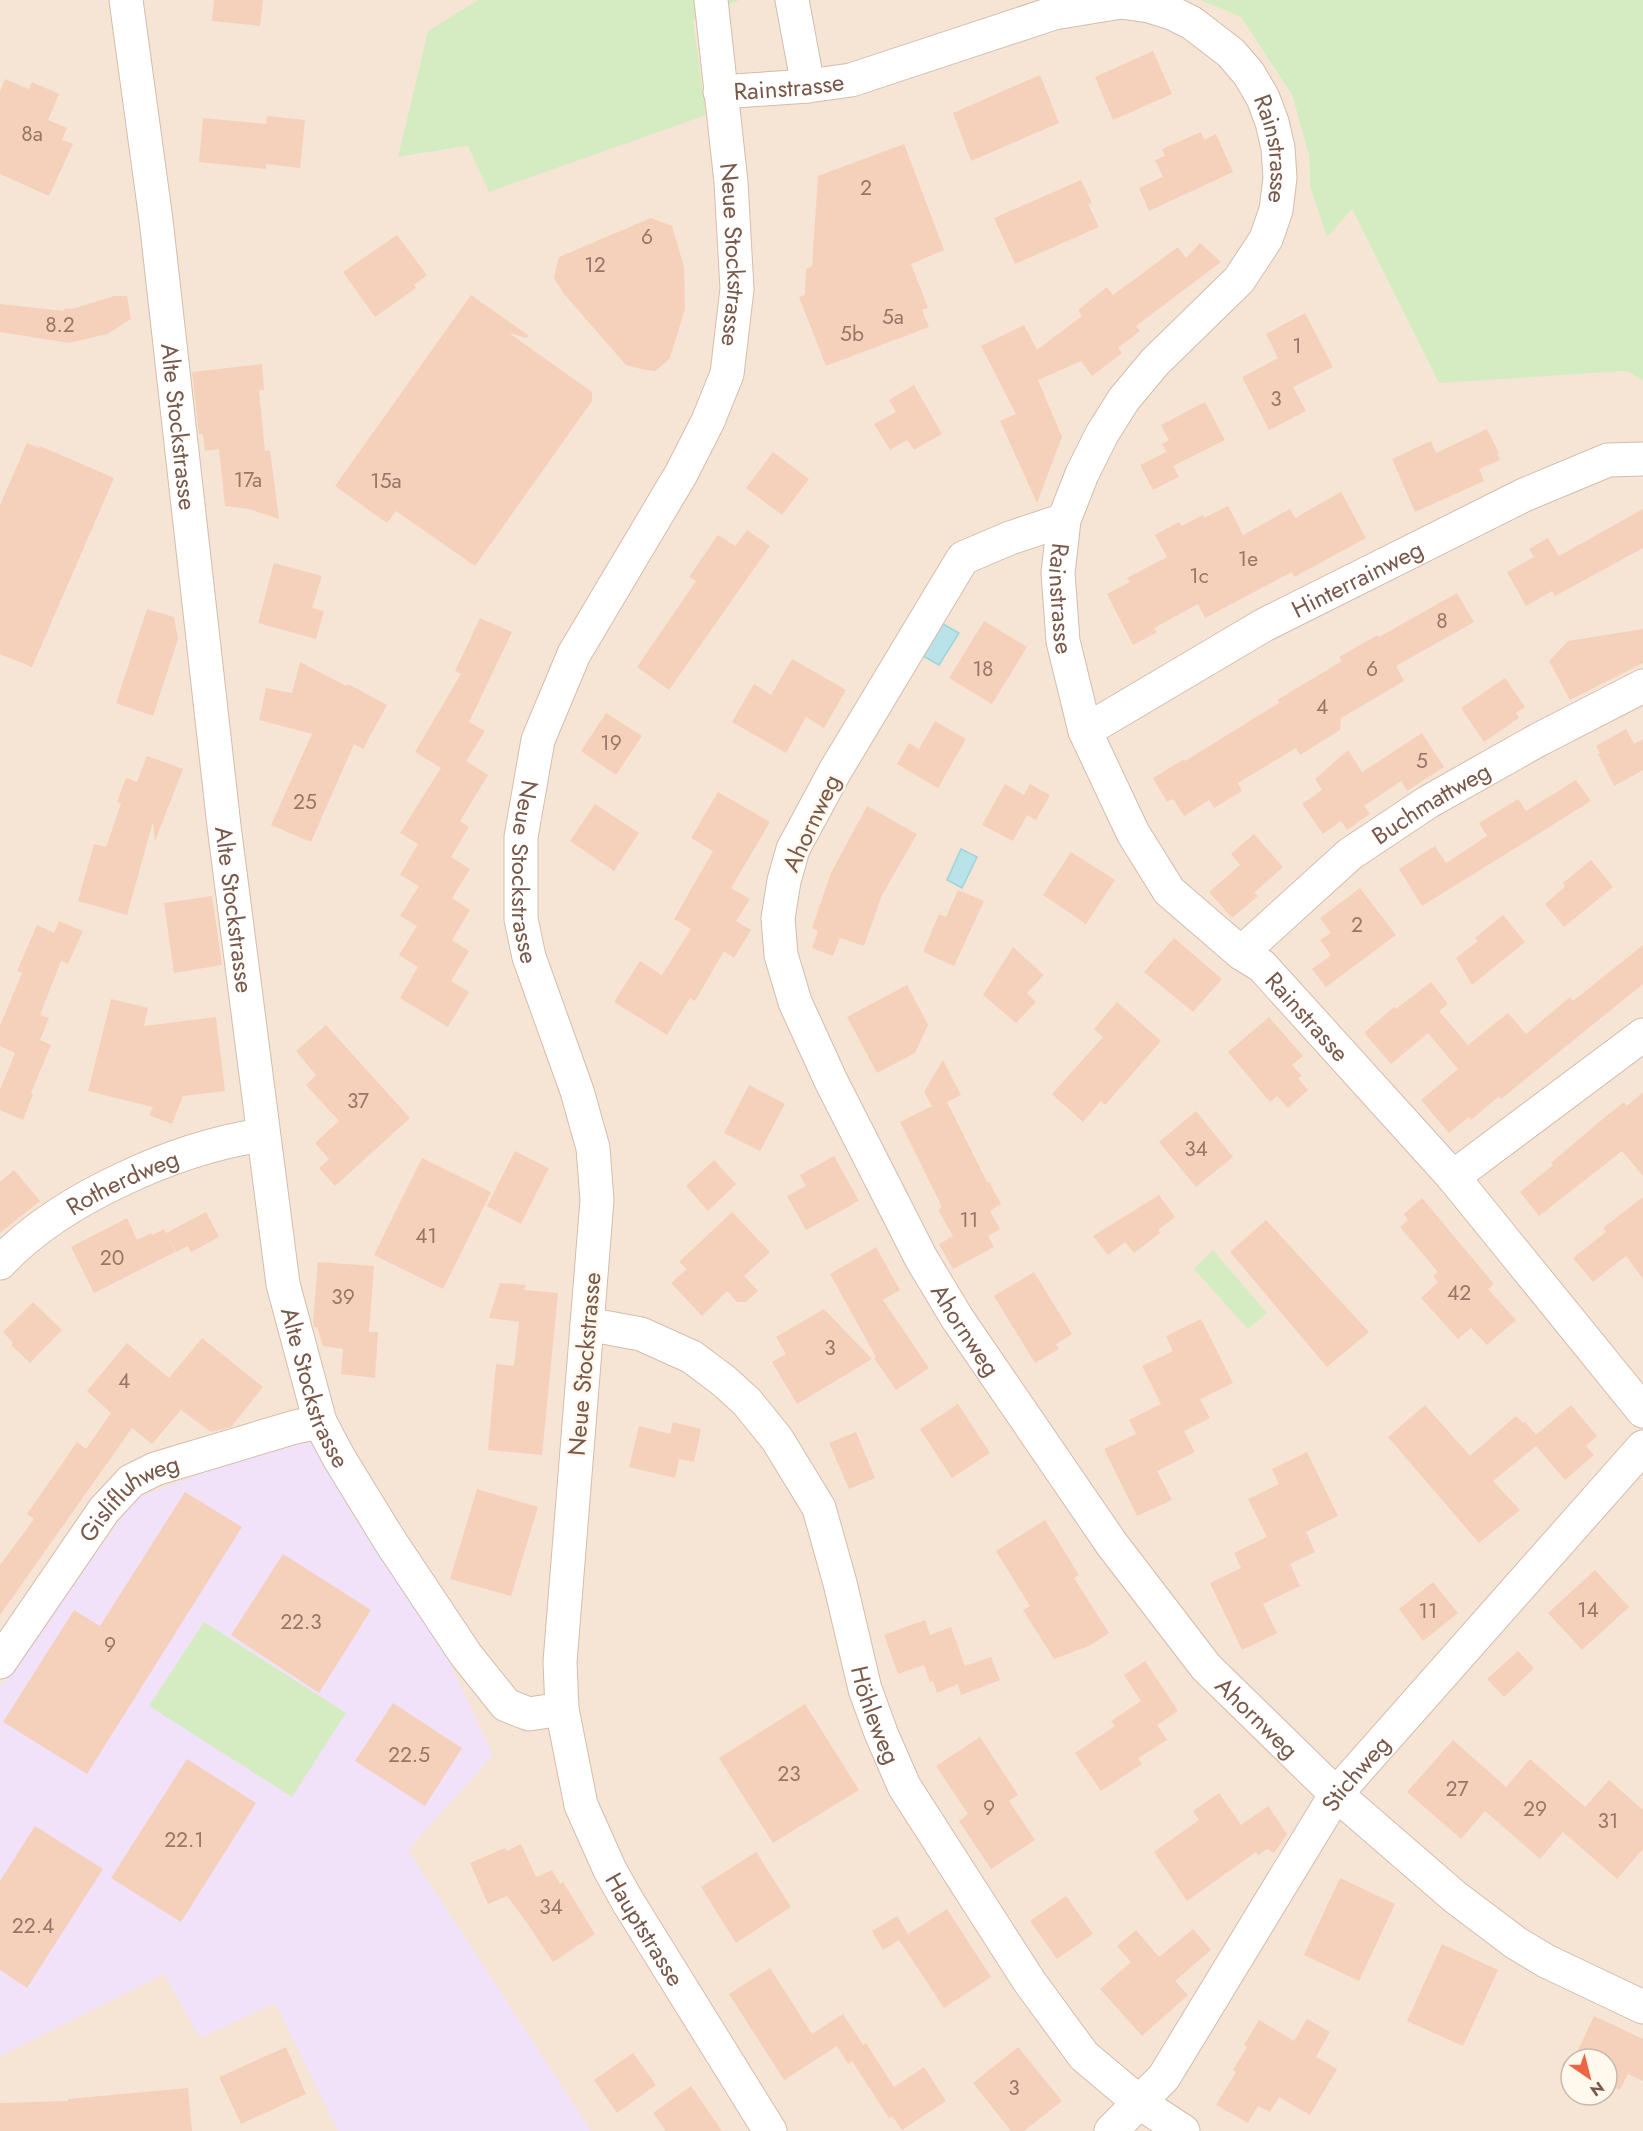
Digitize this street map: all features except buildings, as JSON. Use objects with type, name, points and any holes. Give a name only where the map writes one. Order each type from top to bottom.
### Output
[{"type":"street","name":"Alte Stockstrasse","points":[[126,0],[157,231],[224,826],[283,1284],[320,1422],[339,1458],[393,1546],[466,1655],[506,1705],[529,1714],[562,1709]]},
{"type":"street","name":"Neue Stockstrasse","points":[[562,1709],[560,1662],[597,1200],[593,1148],[577,1091],[530,957],[521,919],[521,837],[538,740],[574,654],[681,474],[708,421],[727,374],[737,288],[731,182],[711,0]]},
{"type":"street","points":[[792,0],[808,86]]},
{"type":"street","name":"Rainstrasse","points":[[720,93],[851,80],[1054,13],[1121,2],[1149,6],[1172,13],[1192,23],[1231,53],[1254,82],[1269,114],[1278,148],[1280,178],[1276,210],[1266,239],[1239,280],[1155,362],[1124,399],[1102,434],[1082,474],[1064,520],[1058,573],[1059,601],[1063,641],[1084,731],[1133,832],[1169,891],[1241,953],[1262,966],[1453,1176],[1643,1411]]},
{"type":"street","name":"Hinterrainweg","points":[[1084,731],[1264,625],[1524,495],[1608,460],[1643,459]]},
{"type":"street","name":"Ahornweg","points":[[1064,520],[1010,538],[963,558],[835,771],[793,849],[784,881],[778,918],[781,955],[795,1002],[831,1081],[921,1258],[957,1318],[1111,1543],[1206,1667],[1336,1794],[1455,1897],[1516,1943],[1551,1964],[1643,2007]]},
{"type":"street","name":"Buchmattweg","points":[[1241,953],[1350,854],[1428,802],[1538,740],[1643,686]]},
{"type":"street","points":[[1453,1176],[1643,1035]]},
{"type":"street","name":"Rotherdweg","points":[[0,1263],[15,1246],[65,1210],[123,1179],[232,1139],[263,1135]]},
{"type":"street","name":"Höhleweg","points":[[587,1324],[641,1334],[692,1357],[747,1402],[777,1439],[819,1508],[840,1583],[865,1689],[880,1733],[904,1786],[1029,1982],[1084,2056],[1140,2103],[1183,2131]]},
{"type":"street","name":"Gislifluhweg","points":[[0,1662],[104,1510],[131,1481],[155,1469],[295,1427],[320,1422]]},
{"type":"street","name":"Stichweg","points":[[1111,2131],[1164,2077],[1336,1794],[1643,1447]]},
{"type":"street","name":"Hauptstrasse","points":[[562,1709],[581,1805],[610,1870],[770,2131]]},
{"type":"shaded area","points":[[0,0],[478,0],[428,32],[399,157],[468,146],[693,19],[740,0],[1200,0],[1241,17],[1292,95],[1309,156],[1310,187],[1327,236],[1352,208],[1439,382],[1627,371],[1643,381],[1643,2131],[0,2131]]},
{"type":"shaded area","points":[[312,1432],[450,1663],[493,1755],[408,1850],[591,2131],[338,2131],[275,2003],[200,2038],[164,1974],[0,2056],[0,1687],[136,1498]]},
{"type":"green space","points":[[478,0],[740,0],[693,20],[706,115],[489,192],[468,146],[398,157],[428,31]]},
{"type":"green space","points":[[1200,0],[1643,0],[1643,381],[1627,371],[1439,383],[1352,209],[1327,237],[1310,187],[1309,156],[1292,95],[1241,17]]},
{"type":"green space","points":[[1213,1250],[1267,1313],[1248,1329],[1194,1269]]},
{"type":"green space","points":[[204,1622],[346,1713],[292,1797],[149,1706]]},
{"type":"water","points":[[943,624],[959,633],[939,665],[923,656]]},
{"type":"water","points":[[961,849],[977,857],[962,888],[947,880]]}]
